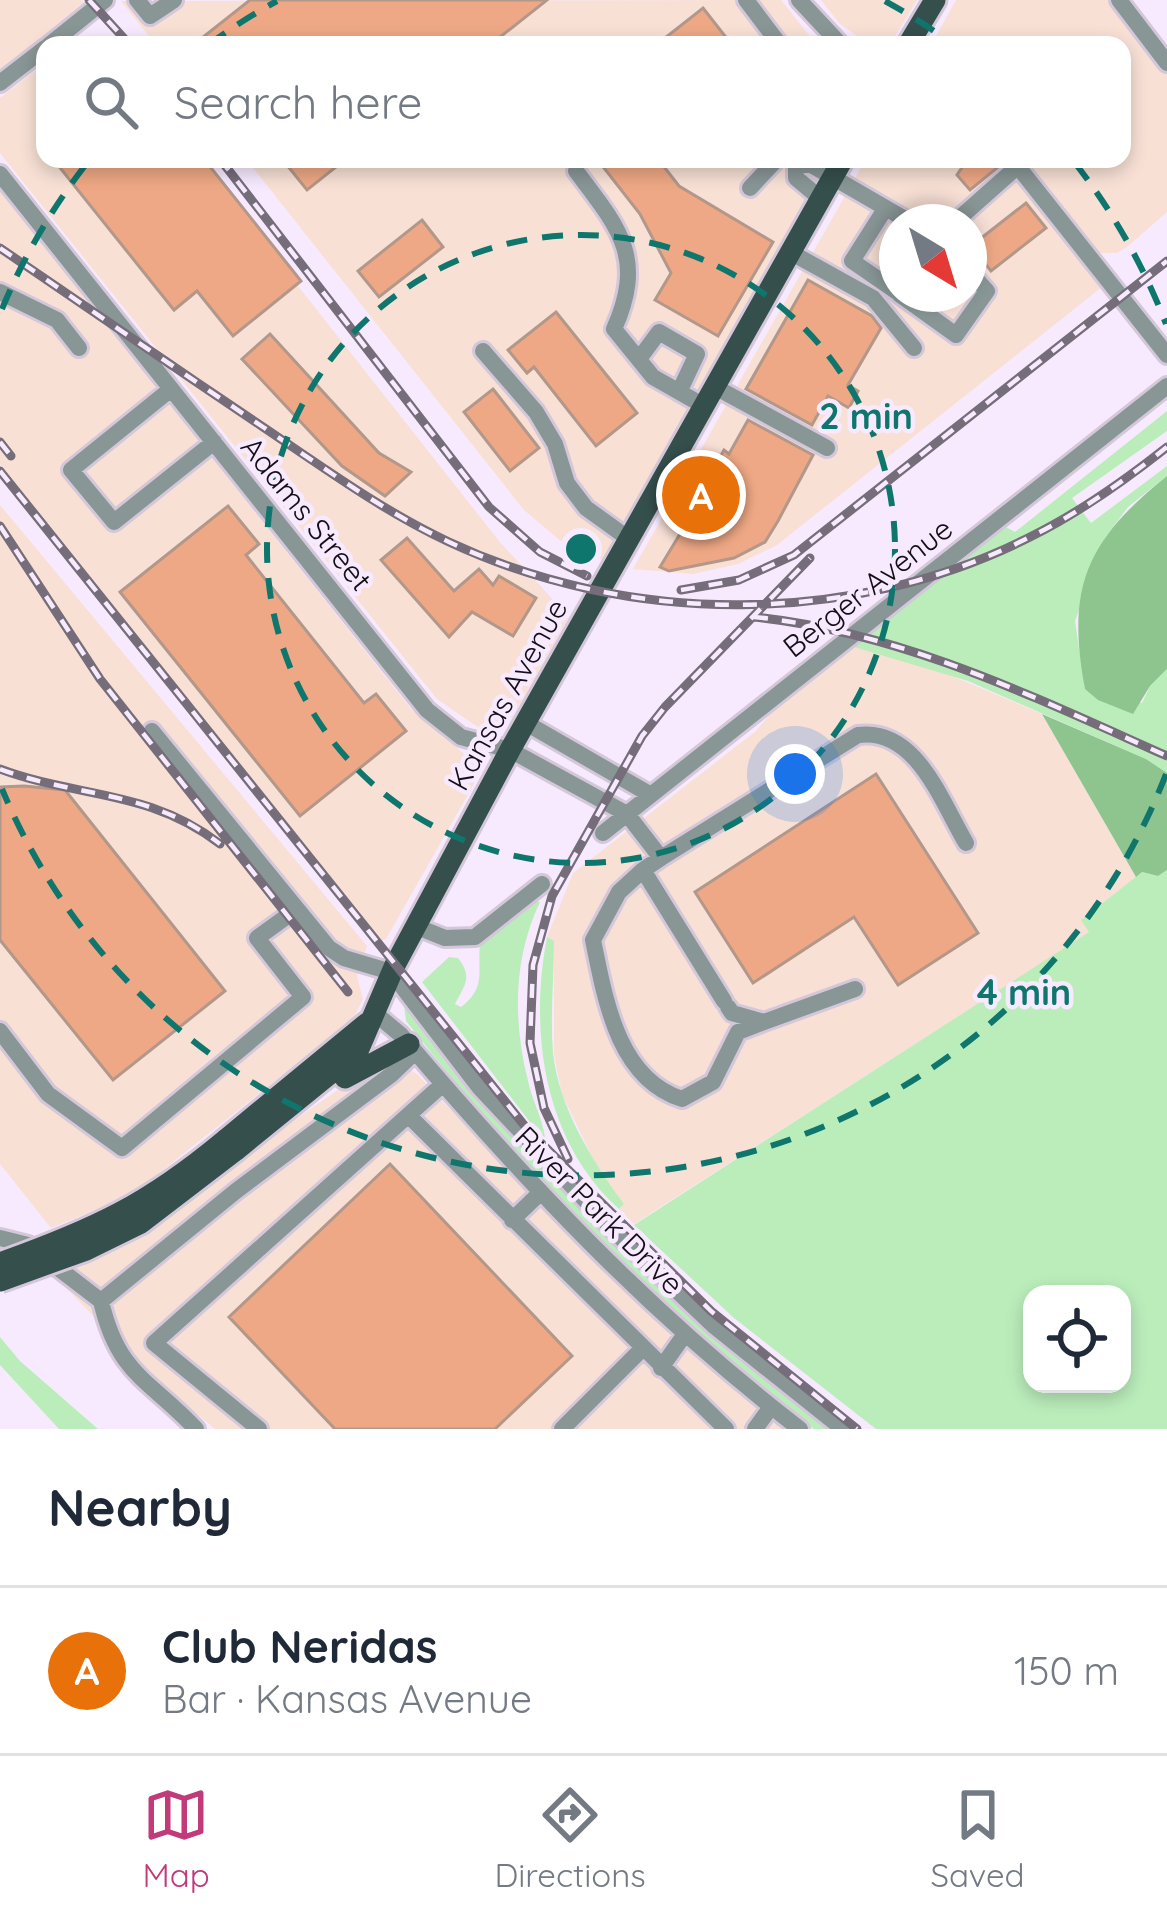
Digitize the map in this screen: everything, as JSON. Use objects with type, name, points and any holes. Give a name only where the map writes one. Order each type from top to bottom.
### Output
[{"type":"main road","points":[[913,36],[935,0]]},
{"type":"main road","name":"Kansas Avenue","points":[[0,1263],[79,1235],[135,1207],[263,1129],[358,1051],[415,926],[510,750],[838,168]]},
{"type":"main road","name":"Kansas Avenue","points":[[0,1281],[86,1250],[141,1223],[376,1014]]},
{"type":"main road","points":[[263,1129],[364,1064],[412,1048]]},
{"type":"street","points":[[61,36],[105,0]]},
{"type":"street","points":[[137,0],[154,16],[174,0]]},
{"type":"street","points":[[746,0],[773,36]]},
{"type":"street","points":[[799,0],[833,36]]},
{"type":"street","points":[[1119,0],[1161,43],[1167,63]]},
{"type":"street","points":[[0,83],[36,55]]},
{"type":"street","points":[[750,188],[777,168]]},
{"type":"street","points":[[789,168],[821,199]]},
{"type":"street","points":[[838,168],[879,204]]},
{"type":"street","points":[[973,204],[1009,168]]},
{"type":"street","points":[[1020,168],[1167,355]]},
{"type":"street","points":[[576,171],[619,227],[630,260],[627,301],[614,329],[653,377],[680,392],[710,396],[827,448]]},
{"type":"street","name":"Adams Street","points":[[0,174],[427,710],[461,737],[510,750],[627,814]]},
{"type":"street","points":[[879,218],[852,261],[879,280]]},
{"type":"street","points":[[790,253],[873,298],[914,348]]},
{"type":"street","points":[[0,292],[57,320],[79,349]]},
{"type":"street","points":[[924,312],[956,335],[973,312]]},
{"type":"street","points":[[638,359],[659,332],[692,348],[697,354],[695,363],[680,392]]},
{"type":"street","points":[[483,351],[536,412],[555,444],[567,483],[586,508],[629,539]]},
{"type":"street","name":"Berger Avenue","points":[[603,833],[1167,386]]},
{"type":"street","points":[[171,389],[71,470],[114,523],[214,442]]},
{"type":"street","points":[[526,723],[651,796]]},
{"type":"street","points":[[152,731],[329,948],[344,958],[392,972],[479,1088],[619,1236],[714,1326],[843,1429]]},
{"type":"street","points":[[855,989],[738,1033],[713,1082],[682,1099],[643,1077],[608,1008],[592,940],[619,892],[643,870],[858,735],[893,738],[916,760],[967,843]]},
{"type":"street","points":[[627,814],[661,858]]},
{"type":"street","points":[[643,870],[732,1013],[764,1022]]},
{"type":"street","points":[[415,926],[445,938],[475,937],[542,884]]},
{"type":"street","points":[[0,1031],[48,1094],[122,1148],[303,997],[257,938],[297,909]]},
{"type":"street","name":"River Park Drive","points":[[376,1014],[412,1048],[539,1194],[685,1334],[800,1429]]},
{"type":"street","points":[[101,1301],[236,1191],[392,1074],[412,1048]]},
{"type":"street","points":[[259,1429],[154,1343],[443,1084]]},
{"type":"street","points":[[409,1116],[719,1427]]},
{"type":"street","points":[[512,1220],[539,1194]]},
{"type":"street","points":[[0,1238],[28,1245],[101,1301],[109,1337],[123,1359],[196,1429]]},
{"type":"street","points":[[661,1368],[685,1334]]},
{"type":"street","points":[[562,1429],[642,1349]]},
{"type":"street","points":[[754,1429],[771,1407]]},
{"type":"shaded area","points":[[0,0],[86,3],[45,36],[36,36],[36,43],[0,72]]},
{"type":"shaded area","points":[[781,0],[810,36],[149,36],[121,1]]},
{"type":"shaded area","points":[[821,0],[917,0],[895,36],[857,36]]},
{"type":"shaded area","points":[[956,0],[1109,0],[1155,59],[1167,51],[1167,212],[1117,253],[1095,253],[1029,168],[1131,168],[1131,36],[936,36]]},
{"type":"shaded area","points":[[36,70],[36,168],[205,168],[499,541],[569,617],[512,718],[500,729],[482,730],[437,699],[0,153],[0,98]]},
{"type":"shaded area","points":[[253,168],[824,168],[602,560],[562,542],[524,510]]},
{"type":"shaded area","points":[[861,168],[1006,168],[1102,287],[777,545],[738,564],[693,574],[633,569]]},
{"type":"shaded area","points":[[0,190],[411,709],[476,764],[474,784],[386,939],[381,941],[0,464]]},
{"type":"shaded area","points":[[0,505],[367,946],[357,976],[363,999],[353,1019],[130,1196],[51,1228],[0,1164]]},
{"type":"shaded area","points":[[854,647],[938,670],[1042,714],[1136,877],[1082,919],[1090,932],[634,1224],[619,1209],[623,1204],[592,1157],[562,1094],[554,1055],[554,942],[547,937],[573,873],[756,731],[770,714]]},
{"type":"shaded area","points":[[375,1064],[408,1068],[418,1075],[594,1262],[784,1429],[215,1429],[149,1374],[49,1270],[145,1233],[260,1144]]},
{"type":"green space","points":[[1167,411],[1167,431],[1072,498],[1091,523],[1167,466],[1167,476],[1128,507],[1105,538],[1075,621],[1085,689],[1142,703],[1150,686],[1167,669],[1167,773],[1146,759],[968,681],[854,647],[1006,527],[1015,532]]},
{"type":"green space","points":[[1167,476],[1167,669],[1133,714],[1098,700],[1085,689],[1078,622],[1081,594],[1100,545],[1117,522]]},
{"type":"green space","points":[[1042,714],[1146,759],[1167,773],[1167,870],[1158,876],[1142,872],[1136,877]]},
{"type":"green space","points":[[1167,870],[1167,1429],[876,1429],[734,1318],[634,1225],[1089,932],[1081,920],[1142,872],[1158,876]]},
{"type":"green space","points":[[534,901],[540,902],[520,968],[518,1013],[528,1081],[545,1137],[422,982],[449,957],[458,958],[466,976],[455,1004],[461,1007],[478,985],[480,944]]},
{"type":"green space","points":[[547,937],[554,941],[556,1073],[579,1133],[624,1204],[619,1209],[573,1151],[548,1083],[540,1010]]},
{"type":"green space","points":[[404,1005],[471,1088],[582,1210],[693,1315],[832,1429],[814,1429],[782,1406],[584,1224],[449,1075],[406,1021]]},
{"type":"green space","points":[[0,1337],[20,1361],[98,1429],[59,1429],[0,1365]]},
{"type":"building","points":[[250,0],[547,0],[501,36],[204,36]]},
{"type":"building","points":[[703,8],[725,36],[668,36]]},
{"type":"building","points":[[60,168],[211,168],[301,281],[233,336],[197,291],[174,310]]},
{"type":"building","points":[[289,168],[335,168],[307,190]]},
{"type":"building","points":[[604,168],[665,168],[679,186],[773,242],[718,336],[655,300],[671,273],[640,214]]},
{"type":"building","points":[[962,168],[997,168],[970,190],[957,175]]},
{"type":"building","points":[[1026,203],[1046,228],[991,271],[987,233]]},
{"type":"building","points":[[422,220],[443,247],[379,297],[358,271]]},
{"type":"building","points":[[808,280],[872,316],[881,328],[848,385],[858,391],[849,408],[828,396],[812,425],[746,389]]},
{"type":"building","points":[[556,312],[637,413],[596,446],[534,367],[527,373],[508,350]]},
{"type":"building","points":[[270,334],[379,453],[411,472],[385,496],[342,466],[242,359]]},
{"type":"building","points":[[493,389],[539,448],[510,471],[464,412]]},
{"type":"building","points":[[748,420],[813,455],[778,521],[765,542],[734,558],[669,571],[660,567],[692,514],[682,509],[700,478],[706,481],[724,450],[729,454]]},
{"type":"building","points":[[228,506],[259,544],[246,555],[364,703],[376,694],[406,731],[300,816],[120,592]]},
{"type":"building","points":[[407,538],[454,591],[479,569],[493,585],[499,576],[536,598],[513,636],[472,612],[449,637],[381,560]]},
{"type":"building","points":[[876,774],[978,933],[898,985],[854,917],[753,983],[695,892]]},
{"type":"building","points":[[0,787],[65,790],[225,991],[113,1080],[0,940]]},
{"type":"building","points":[[390,1164],[572,1356],[495,1429],[335,1429],[229,1317]]},
{"type":"railway","points":[[89,0],[122,36]]},
{"type":"railway","points":[[227,168],[489,507],[540,552],[587,576]]},
{"type":"railway","points":[[0,248],[401,517],[518,570],[591,589],[665,601],[740,605],[889,588],[961,566],[1030,537],[1101,496],[1167,447]]},
{"type":"railway","points":[[681,590],[739,580],[794,555],[1167,261]]},
{"type":"railway","points":[[0,442],[11,456]]},
{"type":"railway","points":[[0,471],[528,1130],[711,1311],[857,1429]]},
{"type":"railway","points":[[0,526],[100,679],[348,992]]},
{"type":"railway","points":[[568,1159],[544,1108],[530,1043],[533,965],[552,896],[642,736],[810,558]]},
{"type":"railway","points":[[754,617],[808,625],[914,652],[1017,690],[1167,756]]},
{"type":"railway","points":[[0,769],[166,813],[220,844]]},
{"type":"place","name":"Club Neridas","points":[[701,495]]}]
